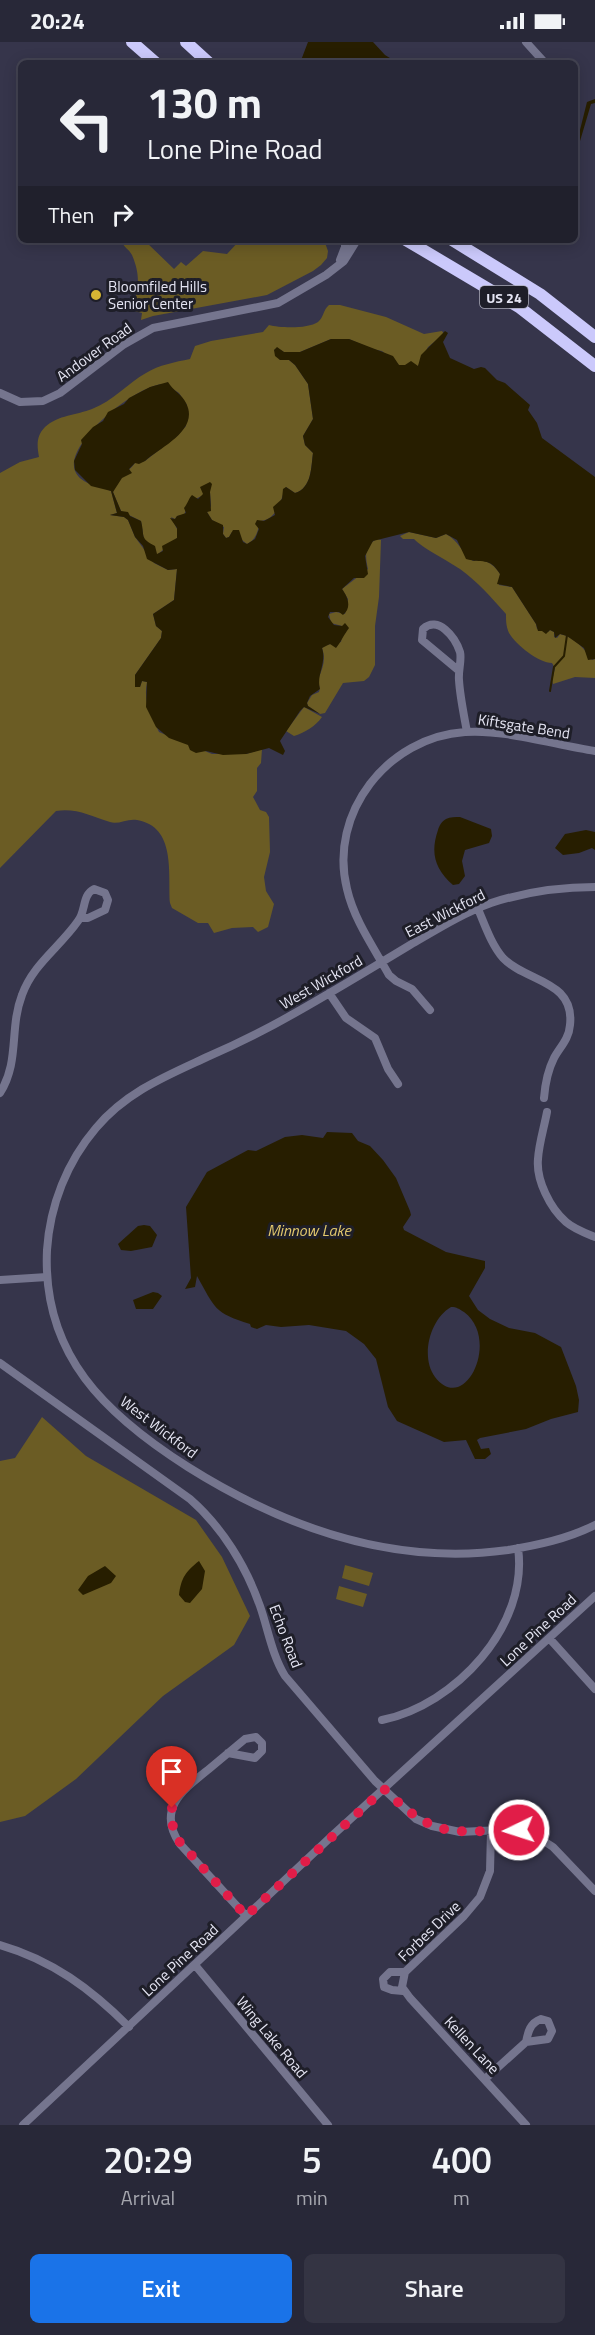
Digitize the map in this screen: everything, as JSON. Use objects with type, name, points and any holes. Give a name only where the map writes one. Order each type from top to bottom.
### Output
[{"type":"highway","points":[[132,42],[153,60]]},
{"type":"highway","points":[[186,42],[203,60]]},
{"type":"highway","name":"US 24","points":[[411,243],[512,302],[595,366]]},
{"type":"highway","name":"US 24","points":[[457,243],[540,294],[595,337]]},
{"type":"street","points":[[526,42],[542,60]]},
{"type":"street","points":[[337,266],[345,243]]},
{"type":"street","name":"Andover Road","points":[[0,393],[26,403],[43,401],[52,398],[146,331],[163,325],[278,303],[326,275],[344,261],[355,243]]},
{"type":"street","points":[[458,670],[422,640],[423,629],[428,625],[441,626],[455,643],[461,655],[458,670],[467,732]]},
{"type":"street","name":"Kiftsgate Bend","points":[[430,1010],[412,989],[392,978],[356,915],[347,890],[344,851],[353,814],[371,782],[394,759],[412,747],[438,737],[467,732],[497,734],[595,751]]},
{"type":"street","name":"East Wickford","points":[[382,962],[478,909],[530,893],[595,887]]},
{"type":"street","points":[[478,909],[494,944],[504,959],[518,970],[549,984],[561,994],[568,1008],[569,1031],[551,1065],[544,1098]]},
{"type":"street","points":[[0,1093],[13,1064],[16,1018],[25,987],[37,967],[81,918]]},
{"type":"street","name":"West Wickford","points":[[382,962],[258,1033],[148,1084],[129,1097],[98,1126],[72,1162],[57,1197],[48,1243],[47,1277],[52,1307],[61,1334],[80,1373],[98,1396],[140,1434],[222,1487],[312,1529],[375,1547],[439,1553],[477,1553],[518,1548],[565,1538],[595,1525]]},
{"type":"street","points":[[329,993],[346,1018],[375,1038],[388,1069],[398,1084]]},
{"type":"street","points":[[547,1112],[538,1159],[539,1172],[546,1193],[555,1210],[566,1222],[595,1237]]},
{"type":"street","points":[[0,1280],[47,1277]]},
{"type":"street","name":"Echo Road","points":[[0,1363],[190,1499],[207,1514],[225,1539],[250,1582],[260,1605],[276,1658],[285,1676],[384,1789],[410,1814],[432,1826],[460,1832],[519,1830],[535,1834],[553,1847],[595,1891]]},
{"type":"street","points":[[382,1720],[413,1711],[435,1699],[460,1681],[479,1662],[495,1638],[510,1607],[517,1576],[518,1548]]},
{"type":"street","name":"Lone Pine Road","points":[[23,2125],[246,1916],[595,1596]]},
{"type":"street","points":[[549,1638],[595,1689]]},
{"type":"street","points":[[228,1753],[182,1792],[175,1801],[171,1820],[180,1844],[246,1916]]},
{"type":"street","name":"Forbes Drive","points":[[403,1986],[405,1972],[464,1916],[480,1897],[490,1871],[491,1832]]},
{"type":"street","points":[[0,1945],[27,1953],[58,1968],[93,1993],[129,2027]]},
{"type":"street","name":"Wing Lake Road","points":[[195,1965],[328,2125]]},
{"type":"street","name":"Kellen Lane","points":[[405,1972],[390,1972],[383,1979],[384,1987],[388,1989],[403,1986],[526,2125]]},
{"type":"street","points":[[485,2079],[526,2042]]},
{"type":"shaded area","points":[[147,243],[174,269],[181,262],[186,266],[203,251],[227,254],[237,243],[325,243],[328,251],[327,258],[313,271],[267,295],[141,320],[142,313],[131,310],[137,290],[137,270],[132,255],[123,244]]},
{"type":"shaded area","points":[[329,305],[340,305],[386,317],[424,334],[442,331],[444,334],[428,347],[418,366],[399,365],[382,351],[349,339],[331,339],[300,352],[284,352],[277,348],[274,350],[280,360],[289,360],[295,365],[308,384],[313,419],[303,436],[305,445],[313,453],[312,464],[305,487],[295,493],[286,487],[277,509],[266,520],[260,521],[256,535],[247,544],[232,532],[226,538],[223,534],[224,527],[212,520],[207,512],[211,506],[210,492],[189,502],[184,515],[177,516],[175,519],[171,517],[177,529],[177,538],[157,555],[144,540],[141,521],[121,511],[113,492],[119,480],[135,463],[145,461],[186,426],[187,405],[179,393],[165,384],[153,386],[138,393],[106,417],[81,445],[75,459],[75,471],[82,480],[111,491],[117,513],[110,515],[124,517],[128,520],[135,537],[154,563],[168,570],[177,569],[174,600],[153,614],[156,626],[162,631],[161,638],[135,675],[140,687],[142,681],[147,682],[147,702],[159,732],[212,754],[246,754],[262,749],[261,763],[257,768],[257,791],[253,797],[260,810],[266,812],[269,817],[270,852],[264,877],[266,891],[274,904],[268,927],[258,932],[253,927],[232,928],[214,933],[208,923],[198,923],[172,908],[169,865],[164,841],[150,824],[137,820],[113,823],[77,812],[56,811],[0,868],[0,473],[20,462],[39,457],[39,438],[42,430],[50,423],[100,406],[151,370],[190,359],[195,346],[263,332],[269,325],[308,326],[320,320]]},
{"type":"shaded area","points":[[409,532],[436,538],[446,534],[473,561],[485,561],[495,567],[500,574],[499,585],[512,587],[537,629],[548,632],[550,630],[557,638],[560,634],[570,638],[592,660],[595,659],[595,678],[575,677],[553,684],[555,668],[552,663],[535,657],[512,638],[506,624],[506,614],[490,596],[460,569],[414,539],[403,539],[400,536]]},
{"type":"shaded area","points":[[377,539],[381,540],[379,597],[375,626],[375,665],[369,677],[364,681],[343,683],[325,713],[320,714],[307,703],[312,695],[319,692],[319,679],[324,659],[322,648],[341,642],[346,632],[342,626],[331,623],[329,614],[336,612],[345,614],[348,599],[342,589],[368,569],[366,552]]},
{"type":"shaded area","points":[[304,707],[322,717],[310,729],[294,736],[286,731]]},
{"type":"shaded area","points":[[42,1417],[86,1456],[196,1520],[222,1557],[250,1616],[234,1645],[163,1696],[76,1779],[25,1816],[0,1822],[0,1461],[15,1458]]},
{"type":"shaded area","points":[[345,1565],[373,1573],[369,1586],[342,1578]]},
{"type":"shaded area","points":[[339,1586],[367,1594],[363,1607],[336,1599]]},
{"type":"water","points":[[308,42],[373,42],[393,60],[301,60]]},
{"type":"water","points":[[595,99],[595,103],[591,104],[578,148],[578,138],[587,102]]},
{"type":"water","points":[[445,331],[448,333],[443,342],[450,358],[474,369],[485,368],[497,380],[505,383],[530,405],[528,410],[537,423],[542,438],[595,477],[595,659],[588,660],[584,648],[567,636],[560,634],[555,638],[554,632],[550,630],[546,634],[538,631],[536,624],[512,587],[497,584],[500,574],[496,568],[489,563],[466,559],[457,540],[446,534],[436,538],[409,532],[373,541],[365,556],[368,574],[364,578],[354,578],[342,589],[347,599],[346,612],[343,615],[339,612],[330,612],[328,617],[334,625],[342,626],[345,623],[349,628],[336,648],[330,644],[322,648],[320,689],[310,696],[307,703],[320,714],[304,707],[300,711],[280,741],[285,751],[283,755],[269,748],[246,754],[223,755],[206,751],[196,753],[190,750],[188,745],[169,738],[156,727],[146,707],[147,682],[142,681],[140,687],[135,687],[135,675],[161,638],[162,631],[156,626],[153,614],[174,600],[177,569],[168,570],[147,559],[143,546],[135,537],[128,520],[124,517],[110,515],[117,513],[111,491],[91,486],[75,470],[74,461],[82,444],[81,440],[93,427],[103,421],[108,412],[124,404],[129,398],[150,387],[168,382],[186,403],[189,413],[188,421],[183,430],[169,444],[145,461],[135,463],[129,469],[132,473],[122,478],[113,492],[121,511],[128,512],[130,516],[141,521],[145,539],[155,546],[157,554],[163,551],[162,546],[177,538],[177,528],[170,518],[175,519],[186,513],[184,508],[191,496],[198,499],[203,494],[200,487],[210,482],[212,484],[211,511],[207,512],[212,520],[223,525],[223,534],[226,538],[233,530],[239,530],[243,542],[247,544],[255,539],[259,529],[255,524],[257,520],[264,521],[275,515],[273,507],[282,499],[283,489],[286,487],[295,493],[301,490],[308,482],[311,470],[313,453],[305,445],[303,436],[313,419],[308,384],[295,365],[289,360],[280,360],[275,356],[274,350],[277,347],[284,352],[300,352],[331,339],[349,339],[393,356],[399,365],[405,365],[411,361],[418,366],[421,355]]},
{"type":"water","points":[[460,817],[491,829],[492,836],[489,843],[465,850],[462,861],[465,876],[459,884],[453,885],[438,867],[434,846],[438,828],[442,822],[448,818]]},
{"type":"water","points":[[586,830],[595,832],[595,850],[592,848],[579,853],[563,855],[555,848],[565,834]]},
{"type":"water","name":"Minnow Lake","points":[[327,1132],[352,1133],[358,1141],[370,1146],[383,1160],[396,1178],[410,1211],[411,1215],[403,1227],[404,1230],[446,1252],[485,1261],[485,1268],[469,1296],[478,1310],[490,1319],[509,1328],[535,1333],[561,1347],[576,1386],[579,1400],[578,1412],[526,1429],[480,1438],[477,1440],[481,1449],[489,1448],[491,1454],[485,1459],[475,1459],[466,1440],[444,1442],[397,1421],[388,1407],[376,1359],[364,1344],[346,1331],[309,1325],[281,1327],[266,1325],[257,1329],[217,1308],[197,1276],[195,1287],[185,1289],[191,1278],[186,1207],[207,1172],[248,1150],[256,1151],[285,1137],[302,1135],[323,1138]],"holes":[[[451,1307],[464,1312],[475,1324],[479,1339],[479,1355],[475,1369],[467,1381],[457,1387],[446,1387],[435,1377],[428,1359],[433,1329],[438,1320]]]},
{"type":"water","points":[[138,1226],[150,1226],[157,1235],[152,1247],[131,1251],[121,1250],[118,1244]]},
{"type":"water","points":[[153,1292],[162,1296],[153,1309],[136,1309],[133,1300]]},
{"type":"water","points":[[199,1561],[205,1571],[202,1589],[190,1603],[185,1602],[179,1595],[181,1584],[187,1572]]},
{"type":"water","points":[[105,1566],[116,1576],[111,1583],[83,1595],[78,1590],[88,1576]]},
{"type":"waterway","points":[[550,691],[554,667],[564,656],[567,635]]},
{"type":"place","name":"Bloomfiled Hills Senior Center","points":[[96,295]]},
{"type":"route","points":[[172,1808],[172,1827],[180,1844],[246,1916],[384,1789],[416,1819],[432,1826],[467,1833],[519,1830]]}]
